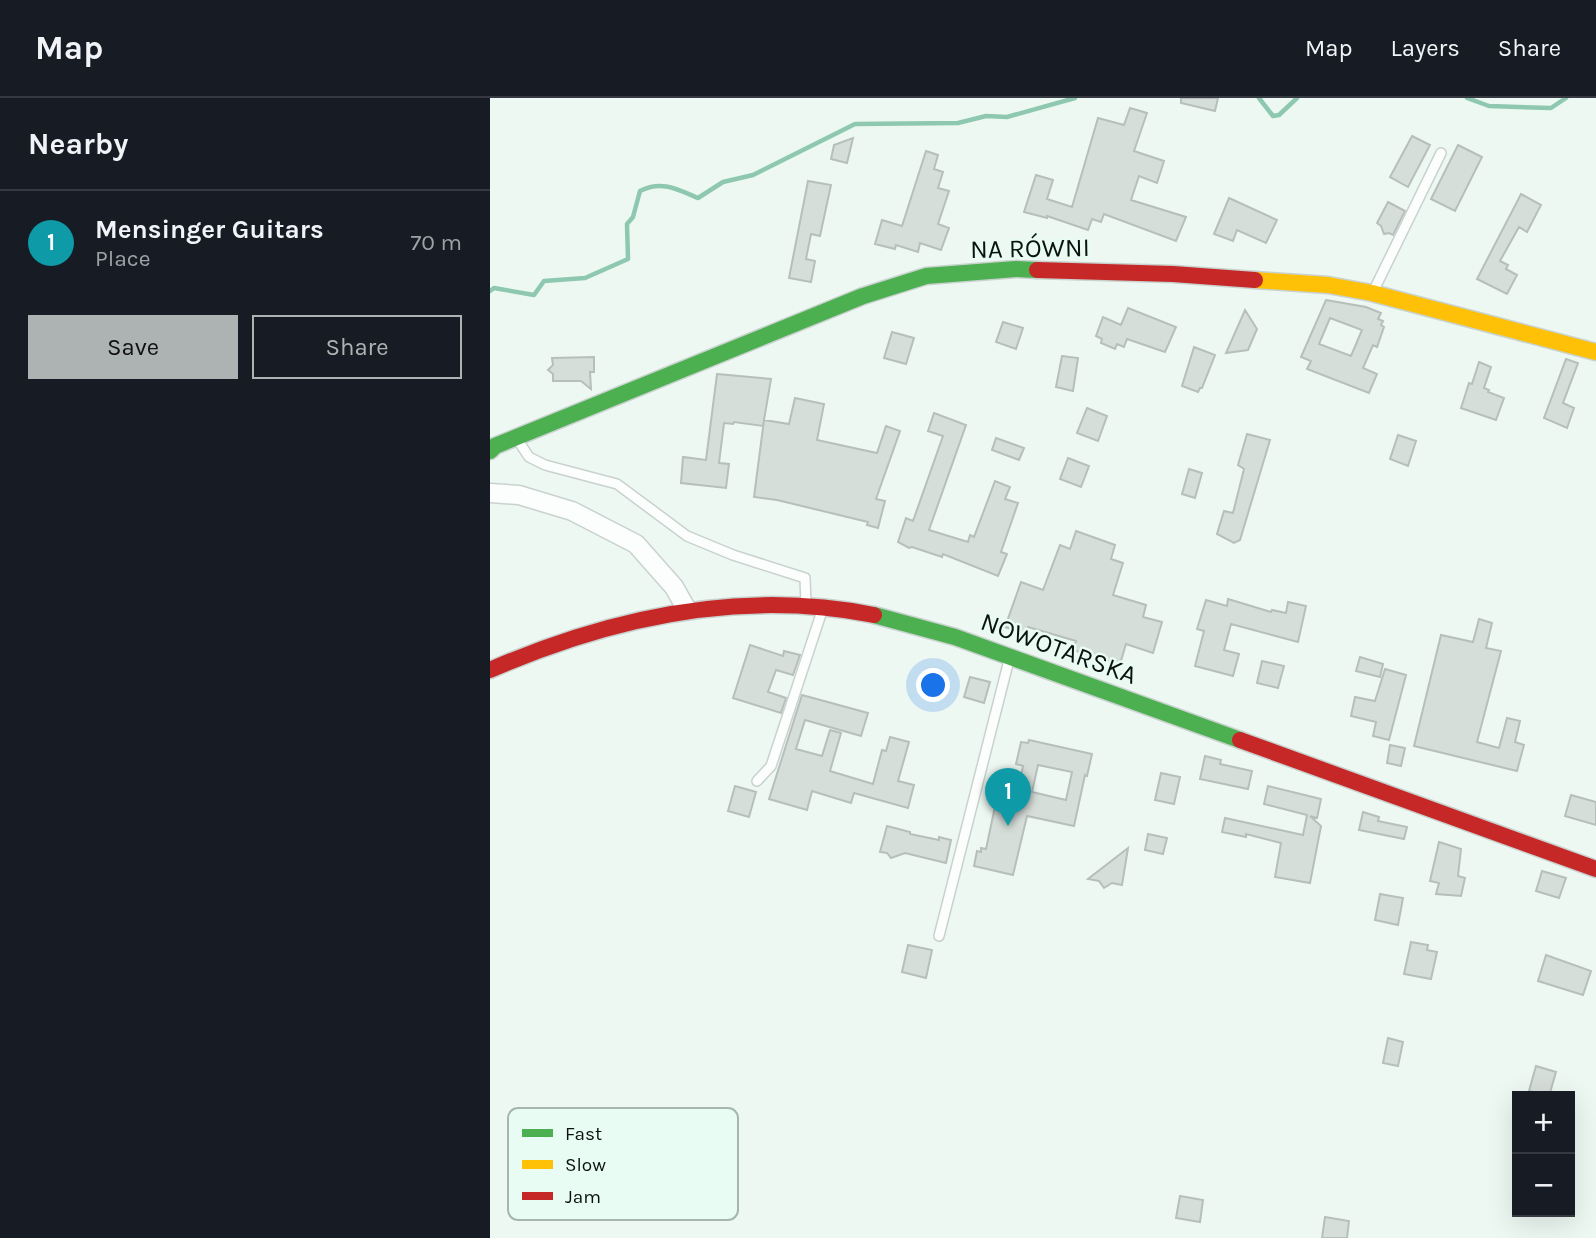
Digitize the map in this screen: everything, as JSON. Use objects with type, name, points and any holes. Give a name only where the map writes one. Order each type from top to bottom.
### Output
[{"type":"street","name":"NA RÓWNI","points":[[490,451],[516,437],[863,296],[926,276],[1016,269],[1160,273],[1328,285],[1372,293],[1596,352]]},
{"type":"street","points":[[490,493],[519,495],[572,511],[636,544],[674,587],[687,610]]},
{"type":"street","name":"NOWOTARSKA","points":[[490,670],[553,643],[621,622],[687,610],[734,606],[815,606],[917,625],[1010,656],[1596,869]]},
{"type":"lane","points":[[1372,293],[1441,153]]},
{"type":"lane","points":[[516,437],[529,457],[545,465],[617,484],[687,536],[733,555],[805,578],[815,606],[772,766],[757,781]]},
{"type":"lane","points":[[939,936],[1010,656]]},
{"type":"building","points":[[1181,98],[1218,98],[1215,111],[1181,103]]},
{"type":"building","points":[[1130,108],[1147,113],[1134,151],[1164,161],[1157,183],[1139,176],[1131,200],[1186,217],[1176,241],[1104,214],[1101,222],[1092,219],[1088,230],[1047,216],[1024,212],[1036,175],[1053,180],[1047,199],[1072,207],[1098,118],[1124,125]]},
{"type":"building","points":[[1412,136],[1430,145],[1408,187],[1390,177]]},
{"type":"building","points":[[853,138],[847,163],[831,159],[834,145]]},
{"type":"building","points":[[1458,145],[1482,157],[1455,211],[1431,199]]},
{"type":"building","points":[[926,151],[938,155],[934,169],[943,172],[938,188],[949,191],[938,224],[949,228],[941,250],[920,243],[918,252],[896,245],[895,249],[875,244],[882,220],[902,226]]},
{"type":"building","points":[[808,181],[831,185],[820,236],[811,234],[806,259],[815,261],[811,282],[789,278]]},
{"type":"building","points":[[1521,194],[1541,205],[1527,232],[1519,227],[1500,261],[1508,265],[1506,269],[1517,275],[1507,294],[1477,279]]},
{"type":"building","points":[[1229,198],[1277,220],[1266,243],[1237,230],[1233,241],[1214,234]]},
{"type":"building","points":[[1388,202],[1405,211],[1393,235],[1384,234],[1377,223]]},
{"type":"building","points":[[1326,300],[1366,307],[1381,313],[1378,319],[1383,321],[1381,325],[1384,327],[1377,347],[1373,345],[1363,368],[1377,374],[1369,393],[1307,369],[1311,361],[1301,357]],"holes":[[[1330,318],[1362,330],[1351,356],[1319,344]]]},
{"type":"building","points":[[1128,308],[1176,327],[1165,352],[1127,339],[1124,347],[1117,344],[1115,349],[1101,343],[1102,339],[1096,336],[1103,317],[1121,325]]},
{"type":"building","points":[[1245,310],[1257,329],[1248,350],[1226,353]]},
{"type":"building","points":[[1003,322],[1023,328],[1016,349],[996,342]]},
{"type":"building","points":[[892,332],[914,338],[906,364],[884,358]]},
{"type":"building","points":[[1194,347],[1215,355],[1198,392],[1182,386]]},
{"type":"building","points":[[1062,356],[1078,358],[1073,391],[1056,387]]},
{"type":"building","points":[[594,357],[594,372],[590,372],[591,389],[581,381],[553,381],[553,374],[548,370],[553,365],[552,358]]},
{"type":"building","points":[[1566,359],[1578,363],[1563,403],[1574,408],[1567,428],[1544,418]]},
{"type":"building","points":[[1479,362],[1491,367],[1484,388],[1504,398],[1496,420],[1461,408]]},
{"type":"building","points":[[717,374],[771,379],[763,426],[724,423],[719,463],[729,464],[726,488],[681,483],[683,457],[706,460]]},
{"type":"building","points":[[795,398],[824,404],[817,440],[877,453],[886,426],[900,431],[876,499],[885,501],[878,528],[867,525],[868,522],[754,497],[764,420],[789,424]]},
{"type":"building","points":[[1087,408],[1107,416],[1098,441],[1077,433]]},
{"type":"building","points":[[934,413],[966,425],[929,530],[968,542],[970,535],[974,537],[995,481],[1010,487],[1005,499],[1018,503],[1001,552],[1007,554],[998,576],[943,554],[942,557],[909,548],[898,542],[906,518],[913,521],[943,436],[928,431]]},
{"type":"building","points":[[1247,434],[1270,440],[1240,540],[1234,543],[1217,534],[1224,511],[1233,513],[1244,469],[1238,465]]},
{"type":"building","points":[[1398,435],[1416,441],[1408,466],[1390,459]]},
{"type":"building","points":[[996,438],[1024,448],[1019,460],[992,450]]},
{"type":"building","points":[[1068,458],[1089,466],[1081,487],[1060,479]]},
{"type":"building","points":[[1189,469],[1202,473],[1195,498],[1182,494]]},
{"type":"building","points":[[1076,531],[1115,545],[1111,559],[1123,563],[1113,595],[1146,605],[1143,617],[1162,622],[1153,653],[1126,644],[1120,664],[1073,650],[1076,641],[1028,627],[1026,634],[1005,627],[1021,582],[1043,590],[1060,545],[1070,549]]},
{"type":"building","points":[[1228,599],[1271,612],[1286,613],[1288,602],[1306,606],[1298,642],[1231,624],[1224,650],[1239,654],[1233,676],[1195,666],[1204,631],[1197,629],[1206,600],[1227,606]]},
{"type":"building","points":[[1479,619],[1492,623],[1486,648],[1501,651],[1477,742],[1499,748],[1507,718],[1520,721],[1515,742],[1524,745],[1517,771],[1414,746],[1441,635],[1473,642]]},
{"type":"building","points":[[750,645],[783,656],[784,651],[800,655],[793,675],[776,670],[768,692],[786,698],[781,713],[733,698]]},
{"type":"building","points":[[1360,657],[1383,664],[1380,677],[1356,671]]},
{"type":"building","points":[[1262,661],[1284,666],[1278,688],[1257,683]]},
{"type":"building","points":[[1385,669],[1406,675],[1389,740],[1373,736],[1376,722],[1351,716],[1355,697],[1375,701]]},
{"type":"building","points":[[970,677],[990,682],[984,703],[964,697]]},
{"type":"building","points":[[802,695],[868,713],[861,736],[805,720],[796,749],[822,756],[830,730],[841,733],[830,771],[873,784],[882,750],[886,751],[890,737],[909,742],[898,781],[914,785],[908,808],[854,793],[851,803],[812,791],[807,810],[769,799]]},
{"type":"building","points":[[1029,740],[1092,754],[1074,826],[1027,816],[1013,875],[974,866],[977,851],[986,849],[996,802],[989,800],[992,785],[1018,790],[1023,766],[1016,764],[1021,742],[1028,743]],"holes":[[[1038,765],[1072,772],[1066,800],[1032,792]]]},
{"type":"building","points":[[1390,745],[1405,748],[1401,766],[1387,763]]},
{"type":"building","points":[[1205,756],[1221,760],[1220,764],[1252,771],[1248,789],[1200,779]]},
{"type":"building","points":[[1161,773],[1180,777],[1174,804],[1155,800]]},
{"type":"building","points":[[735,786],[756,792],[749,817],[728,811]]},
{"type":"building","points":[[1268,786],[1321,799],[1317,818],[1310,816],[1321,826],[1310,883],[1275,877],[1281,843],[1246,834],[1246,837],[1222,832],[1225,818],[1303,835],[1307,815],[1264,804]]},
{"type":"building","points":[[1571,795],[1596,802],[1596,825],[1565,816]]},
{"type":"building","points":[[1363,812],[1379,817],[1378,821],[1407,827],[1404,839],[1359,830]]},
{"type":"building","points":[[887,826],[910,834],[951,840],[946,863],[905,853],[891,858],[887,853],[880,852]]},
{"type":"building","points":[[1148,834],[1167,838],[1163,854],[1145,850]]},
{"type":"building","points":[[1439,842],[1461,849],[1458,876],[1465,878],[1461,896],[1436,894],[1439,883],[1430,881]]},
{"type":"building","points":[[1128,848],[1122,885],[1112,883],[1104,888],[1099,881],[1088,879]]},
{"type":"building","points":[[1542,871],[1566,878],[1559,898],[1536,891]]},
{"type":"building","points":[[1380,894],[1403,898],[1398,925],[1375,920]]},
{"type":"building","points":[[1411,942],[1428,945],[1427,950],[1437,952],[1431,979],[1404,974]]},
{"type":"building","points":[[908,945],[932,950],[926,978],[902,972]]},
{"type":"building","points":[[1546,955],[1591,971],[1583,995],[1538,981]]},
{"type":"building","points":[[1388,1038],[1403,1042],[1398,1066],[1383,1063]]},
{"type":"building","points":[[1536,1066],[1556,1072],[1550,1091],[1529,1091]]},
{"type":"building","points":[[1180,1196],[1203,1200],[1200,1222],[1176,1218]]},
{"type":"building","points":[[1325,1217],[1349,1221],[1347,1238],[1322,1238]]},
{"type":"waterway","points":[[490,291],[494,288],[534,295],[544,281],[585,278],[628,259],[627,224],[633,217],[640,191],[648,188],[669,187],[698,198],[723,182],[753,175],[855,124],[958,123],[986,116],[1007,117],[1075,98]]},
{"type":"waterway","points":[[1259,98],[1273,116],[1279,115],[1297,98]]},
{"type":"waterway","points":[[1467,98],[1489,106],[1551,108],[1566,98]]},
{"type":"traffic: fast","points":[[490,451],[495,446],[863,296],[926,276],[1016,269],[1037,270]]},
{"type":"traffic: fast","points":[[874,615],[955,637],[1240,740]]},
{"type":"traffic: slow","points":[[1255,280],[1328,285],[1372,293],[1596,352]]},
{"type":"traffic: jam","points":[[1037,270],[1173,274],[1255,280]]},
{"type":"traffic: jam","points":[[490,670],[583,635],[678,613],[776,605],[874,615]]},
{"type":"traffic: jam","points":[[1240,740],[1596,869]]},
{"type":"place","name":"Mensinger Guitars","points":[[1008,826]]}]
